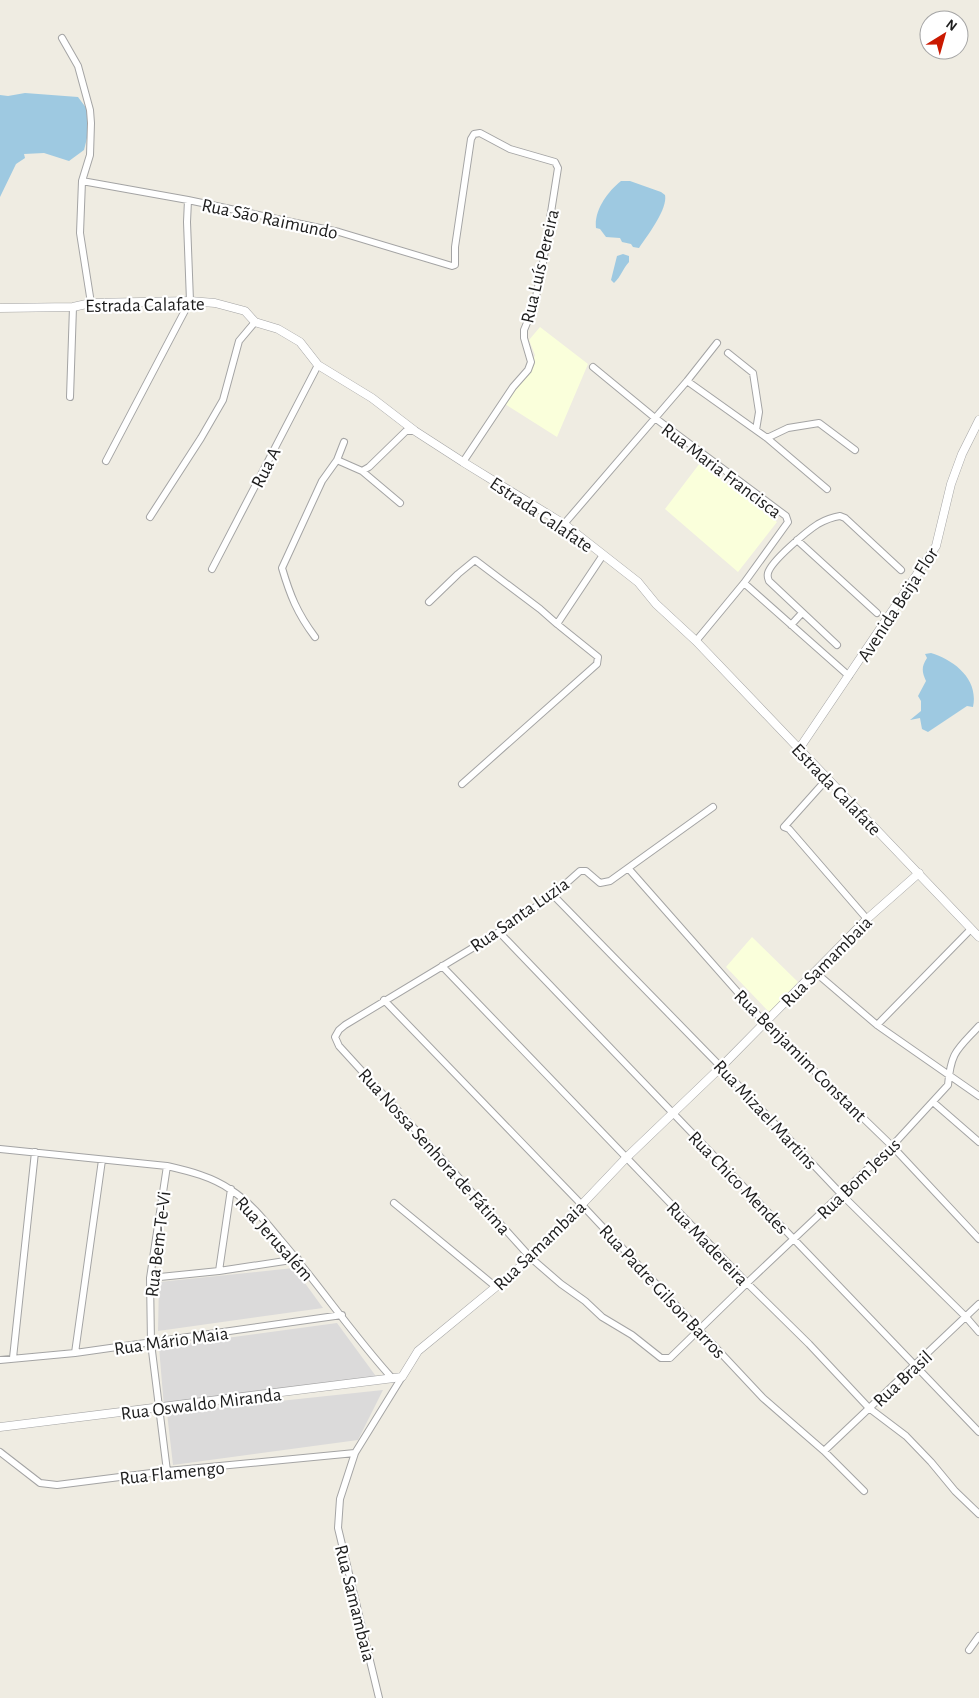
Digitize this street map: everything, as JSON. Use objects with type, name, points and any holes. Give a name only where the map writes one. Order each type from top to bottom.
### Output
[{"type":"street","points":[[62,38],[78,66],[90,110],[90,155],[82,181],[80,233],[91,303]]},
{"type":"street","name":"Rua São Raimundo","points":[[82,181],[188,200],[339,232],[452,266],[455,265],[455,247],[472,136],[480,133],[510,149],[556,162],[558,168]]},
{"type":"street","name":"Rua Luís Pereira","points":[[463,462],[513,387],[528,370],[531,362],[524,338],[524,330],[534,306],[558,168]]},
{"type":"street","points":[[106,460],[190,301],[188,200]]},
{"type":"street","name":"Estrada Calafate","points":[[0,308],[73,307],[91,303],[190,301],[215,303],[245,311],[255,322],[278,330],[300,342],[318,365],[372,398],[415,431],[564,524],[638,582],[656,604],[696,641],[979,937]]},
{"type":"street","points":[[70,397],[73,307]]},
{"type":"street","points":[[150,517],[223,400],[239,341],[255,322]]},
{"type":"street","points":[[564,524],[687,381],[717,343]]},
{"type":"street","points":[[728,353],[753,372],[759,412],[756,430]]},
{"type":"street","name":"Rua A","points":[[212,569],[318,365]]},
{"type":"street","points":[[593,367],[655,418]]},
{"type":"street","points":[[687,381],[767,438],[827,489]]},
{"type":"street","name":"Rua Maria Francisca","points":[[655,418],[786,516],[788,522],[744,583],[696,641]]},
{"type":"street","name":"Avenida Beija Flor","points":[[799,749],[936,546],[951,484],[962,454],[979,420]]},
{"type":"street","points":[[767,438],[788,428],[819,423],[855,450]]},
{"type":"street","points":[[362,471],[369,467],[406,430],[415,431]]},
{"type":"street","points":[[315,637],[301,619],[290,594],[282,568],[322,482],[337,460],[344,442]]},
{"type":"street","points":[[337,460],[362,471],[400,503]]},
{"type":"street","points":[[837,645],[769,581],[767,576],[773,566],[796,540],[819,523],[840,516],[845,518],[901,570]]},
{"type":"street","points":[[796,540],[877,613]]},
{"type":"street","points":[[557,624],[603,555]]},
{"type":"street","points":[[429,602],[468,565],[477,560],[598,657],[596,665],[462,784]]},
{"type":"street","points":[[744,583],[849,676]]},
{"type":"street","points":[[791,625],[802,613]]},
{"type":"street","points":[[827,779],[784,827],[788,829],[867,919]]},
{"type":"street","name":"Rua Santa Luzia","points":[[345,1025],[499,932],[553,895],[580,871],[586,871],[600,883],[610,882],[713,807]]},
{"type":"street","name":"Rua Benjamim Constant","points":[[628,868],[764,1022],[892,1146],[979,1239]]},
{"type":"street","name":"Rua Samambaia","points":[[379,1698],[338,1528],[340,1499],[355,1453],[418,1351],[531,1258],[626,1158],[721,1066],[867,919],[919,873]]},
{"type":"street","name":"Rua Mizael Martins","points":[[553,895],[721,1066],[842,1195],[979,1332]]},
{"type":"street","points":[[877,1026],[971,929]]},
{"type":"street","name":"Rua Chico Mendes","points":[[499,932],[979,1432]]},
{"type":"street","name":"Rua Madereira","points":[[442,966],[869,1408],[906,1436],[931,1462],[954,1491],[979,1514]]},
{"type":"street","points":[[815,972],[877,1026],[947,1076],[979,1096]]},
{"type":"street","name":"Rua Padre Gilson Barros","points":[[384,1000],[582,1205],[763,1398],[824,1451],[864,1490]]},
{"type":"street","name":"Rua Nossa Senhora de Fátima","points":[[345,1025],[339,1030],[336,1037],[339,1046],[531,1258],[602,1317],[632,1335],[661,1358],[670,1358]]},
{"type":"street","name":"Rua Bom Jesus","points":[[670,1358],[842,1195],[933,1102],[948,1085],[947,1076],[950,1063],[956,1051],[979,1026]]},
{"type":"street","points":[[933,1102],[979,1142]]},
{"type":"street","name":"Rua Jerusalém","points":[[0,1149],[167,1166],[212,1180],[231,1189],[252,1207],[298,1259],[392,1378]]},
{"type":"street","points":[[13,1358],[35,1152]]},
{"type":"street","points":[[75,1353],[102,1160]]},
{"type":"street","name":"Rua Bem-Te-Vi","points":[[167,1166],[150,1278],[151,1343],[167,1471]]},
{"type":"street","points":[[219,1271],[231,1189]]},
{"type":"street","points":[[394,1203],[496,1287]]},
{"type":"street","points":[[150,1278],[219,1271],[298,1259]]},
{"type":"street","name":"Rua Brasil","points":[[824,1451],[979,1304]]},
{"type":"street","name":"Rua Mário Maia","points":[[0,1360],[75,1353],[342,1315]]},
{"type":"street","name":"Rua Oswaldo Miranda","points":[[0,1427],[402,1377]]},
{"type":"street","name":"Rua Flamengo","points":[[0,1452],[33,1479],[40,1483],[57,1485],[167,1471],[355,1453]]},
{"type":"street","points":[[969,1650],[979,1636]]},
{"type":"shaded area","points":[[540,327],[588,364],[557,437],[505,404],[530,368],[535,355],[529,340]]},
{"type":"shaded area","points":[[700,463],[777,522],[738,572],[665,509]]},
{"type":"shaded area","points":[[752,937],[798,982],[770,1013],[726,967]]},
{"type":"shaded area","points":[[294,1268],[323,1308],[158,1331],[159,1282]]},
{"type":"shaded area","points":[[337,1323],[378,1379],[164,1407],[159,1347]]},
{"type":"shaded area","points":[[383,1390],[358,1440],[173,1465],[167,1413]]},
{"type":"water","points":[[25,93],[78,97],[87,109],[87,138],[84,150],[69,161],[44,153],[24,154],[25,158],[16,164],[0,197],[0,95],[8,96]]},
{"type":"water","points":[[621,181],[630,181],[665,195],[660,215],[639,248],[622,242],[620,238],[606,237],[600,229],[596,228],[597,215],[602,202]]},
{"type":"water","points":[[623,254],[629,256],[629,262],[614,283],[611,280],[617,256]]},
{"type":"water","points":[[931,653],[948,660],[963,672],[972,688],[974,697],[973,707],[967,706],[928,732],[922,729],[920,718],[910,720],[921,711],[921,701],[918,696],[926,681],[923,670],[927,658],[925,654]]}]
